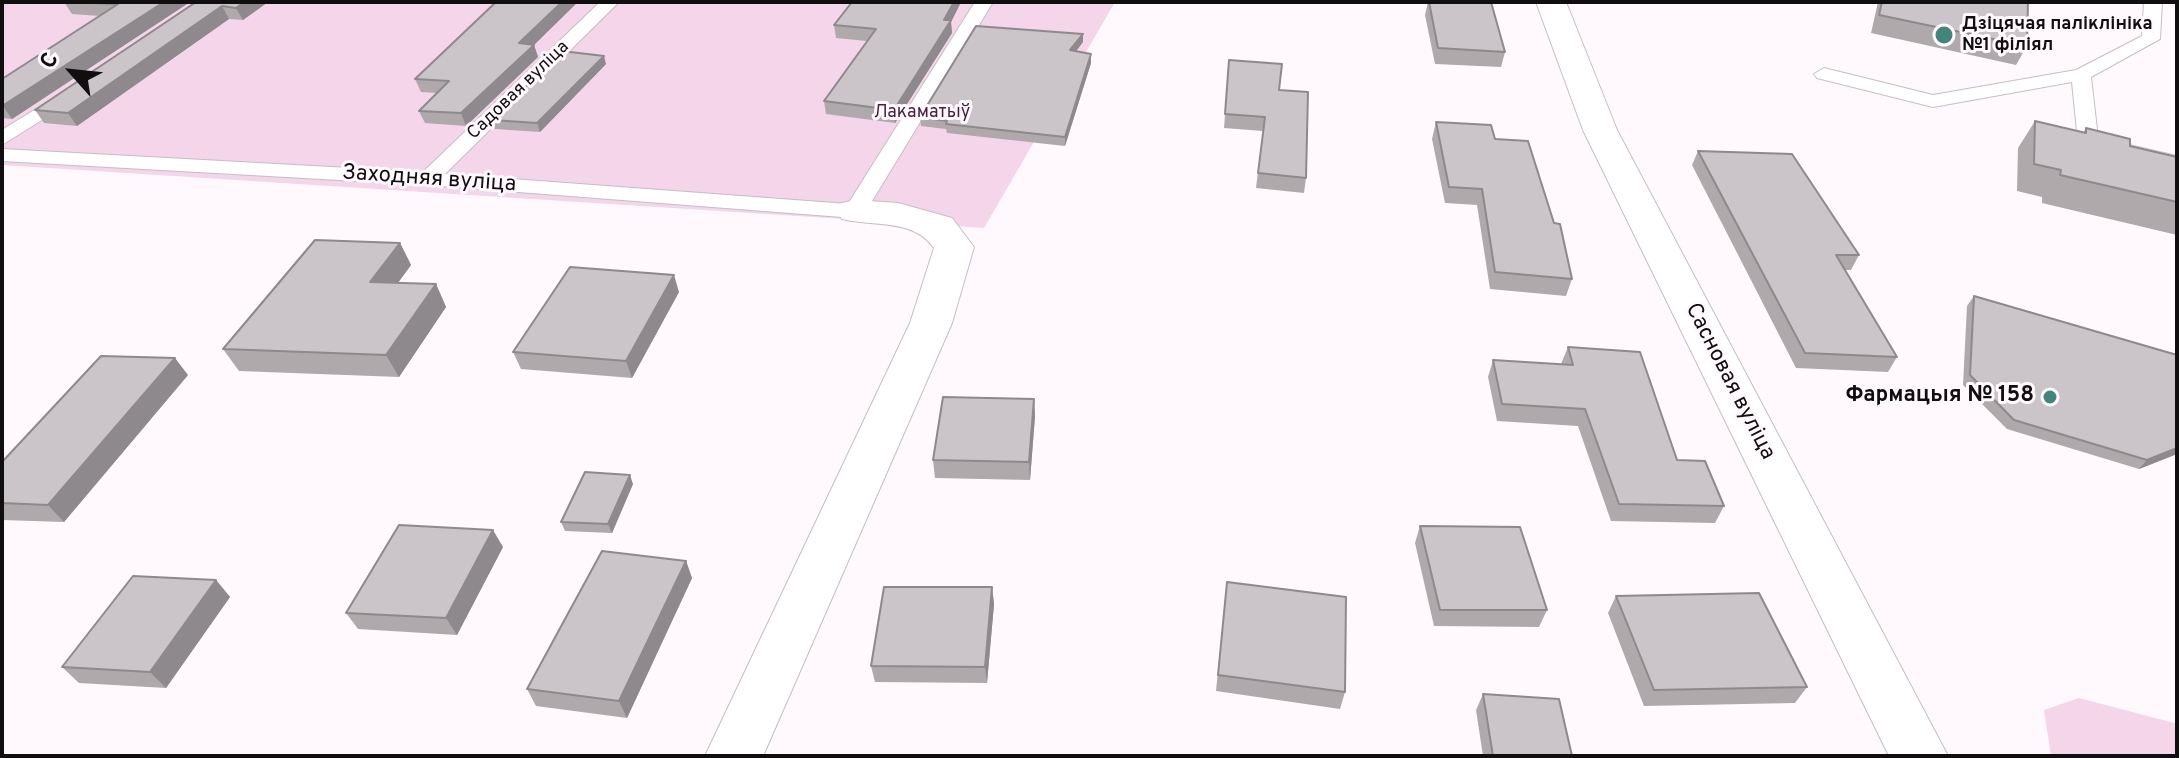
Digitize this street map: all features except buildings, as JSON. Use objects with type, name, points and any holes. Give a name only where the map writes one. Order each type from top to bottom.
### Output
[{"type":"street","name":"Сасновая вуліца","points":[[1551,2],[1600,130],[1919,756]]},
{"type":"street","points":[[734,756],[931,323],[954,247],[938,226],[898,214],[855,211]]},
{"type":"lane","name":"Садовая вуліца","points":[[428,179],[610,2]]},
{"type":"lane","points":[[855,211],[984,2]]},
{"type":"lane","points":[[1824,74],[1933,101],[2081,75],[2151,39],[2153,2]]},
{"type":"lane","points":[[2081,75],[2088,142],[2177,162]]},
{"type":"lane","points":[[2,139],[79,88]]},
{"type":"lane","name":"Заходняя вуліца","points":[[2,155],[428,179],[855,211]]},
{"type":"green space","name":"Лакаматыў","points":[[2,2],[1115,2],[984,228],[2,165]]},
{"type":"green space","points":[[2079,698],[2174,723],[2177,726],[2177,756],[2051,756],[2044,710]]},
{"type":"place","name":"Дзіцячая паліклініка №1 філіял","points":[[1944,35]]},
{"type":"place","name":"Фармацыя № 158","points":[[2050,397]]}]
